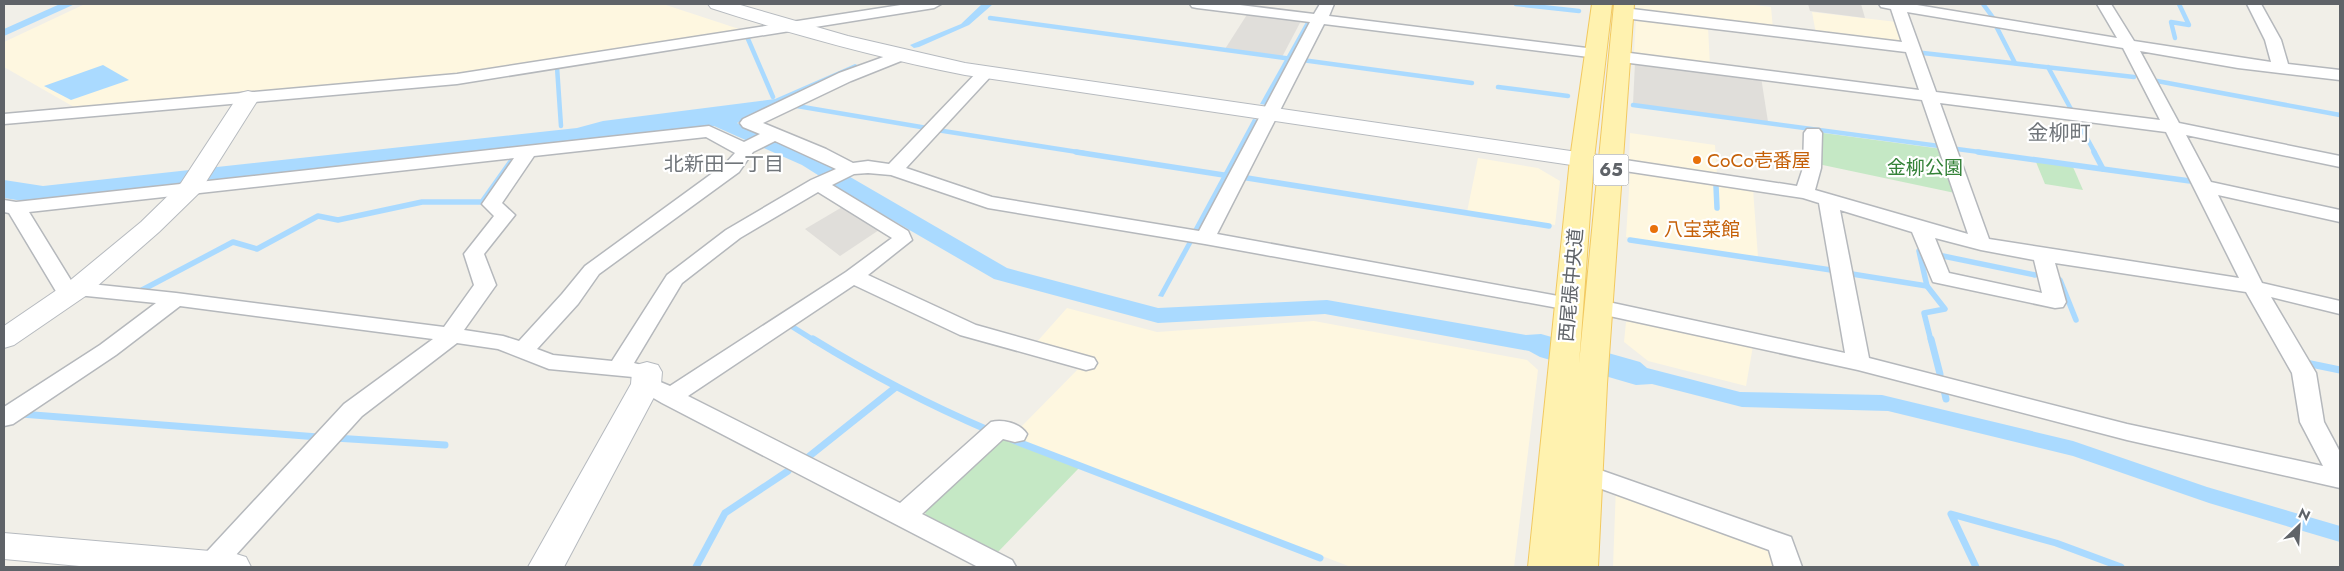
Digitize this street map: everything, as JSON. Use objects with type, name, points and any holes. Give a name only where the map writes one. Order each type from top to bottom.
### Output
[{"type":"main road","name":"西尾張中央道","points":[[1580,567],[1586,474],[1577,380],[1568,316],[1582,159],[1602,4]]},
{"type":"main road","name":"西尾張中央道","points":[[1546,567],[1577,380],[1597,336],[1622,57],[1624,8]]},
{"type":"street","points":[[718,4],[790,28],[900,56],[986,72],[1805,193],[1981,244],[2043,256],[2254,287],[2340,308]]},
{"type":"street","points":[[4,119],[457,79],[934,4]]},
{"type":"street","points":[[1197,4],[1597,53]]},
{"type":"street","points":[[1205,238],[1326,4]]},
{"type":"street","points":[[1894,4],[2129,46],[2340,75]]},
{"type":"street","points":[[1894,4],[1913,48],[1981,244]]},
{"type":"street","points":[[2104,4],[2129,46],[2204,186],[2254,287],[2304,373],[2312,422],[2340,477]]},
{"type":"street","points":[[2254,4],[2273,40],[2281,68]]},
{"type":"street","points":[[1624,8],[1913,48]]},
{"type":"street","points":[[847,170],[749,123],[845,77],[900,56]]},
{"type":"street","points":[[1622,57],[2172,127],[2340,161]]},
{"type":"street","points":[[894,170],[986,72]]},
{"type":"street","points":[[4,339],[77,290],[150,227],[190,187],[248,98]]},
{"type":"street","points":[[744,149],[708,131],[10,207],[65,288],[176,299],[503,343],[549,362],[646,380],[1002,567]]},
{"type":"street","points":[[1805,193],[1812,168],[1813,133]]},
{"type":"street","points":[[744,149],[775,134]]},
{"type":"street","points":[[522,351],[570,299],[592,270],[732,168],[744,154],[744,149]]},
{"type":"street","points":[[4,546],[221,566],[353,410],[451,335],[485,285],[474,254],[505,215],[492,204],[528,151]]},
{"type":"street","points":[[546,567],[646,380],[674,279],[733,234],[820,182],[847,170],[868,167],[894,170],[988,202],[1205,238],[1568,316]]},
{"type":"street","points":[[646,380],[853,276],[902,240],[901,234],[820,182]]},
{"type":"street","points":[[2204,186],[2340,216]]},
{"type":"street","points":[[1828,200],[1858,364]]},
{"type":"street","points":[[1922,228],[1940,278],[2055,302],[2043,256]]},
{"type":"street","points":[[853,276],[968,330],[1086,363]]},
{"type":"street","points":[[4,418],[108,350],[176,299]]},
{"type":"street","points":[[1599,307],[1858,364],[2127,432],[2340,477]]},
{"type":"street","points":[[903,516],[1000,428],[1015,434]]},
{"type":"street","points":[[1586,474],[1781,544],[1788,567]]},
{"type":"shaded area","points":[[85,4],[663,4],[739,29],[734,34],[451,77],[74,107],[4,67],[4,42]]},
{"type":"shaded area","points":[[1636,4],[1746,4],[1771,7],[1773,29],[1635,10]]},
{"type":"shaded area","points":[[1808,4],[1861,4],[1865,18],[1810,11]]},
{"type":"shaded area","points":[[1812,12],[1897,22],[1904,43],[1816,34]]},
{"type":"shaded area","points":[[1248,13],[1302,19],[1282,57],[1225,49]]},
{"type":"shaded area","points":[[1636,19],[1708,27],[1710,66],[1641,57],[1634,53]]},
{"type":"shaded area","points":[[1635,63],[1761,77],[1768,122],[1633,104]]},
{"type":"shaded area","points":[[1630,133],[1715,145],[1717,175],[1636,163],[1629,160]]},
{"type":"shaded area","points":[[1478,158],[1538,168],[1560,181],[1555,225],[1467,212]]},
{"type":"shaded area","points":[[1634,172],[1753,189],[1758,257],[1626,237],[1630,174]]},
{"type":"shaded area","points":[[844,206],[882,228],[840,256],[805,229]]},
{"type":"shaded area","points":[[1067,308],[1157,332],[1314,321],[1527,360],[1538,370],[1514,567],[1351,567],[1010,438],[1087,360],[1035,344]]},
{"type":"shaded area","points":[[1633,320],[1753,346],[1746,386],[1648,361],[1624,342],[1626,322]]},
{"type":"shaded area","points":[[1616,486],[1770,548],[1776,567],[1613,567]]},
{"type":"green space","name":"金柳公園","points":[[1816,132],[1942,149],[1955,193],[1818,164]]},
{"type":"green space","points":[[2036,162],[2073,167],[2083,190],[2045,184]]},
{"type":"green space","points":[[1003,439],[1079,468],[996,554],[926,519],[925,509]]},
{"type":"water","points":[[60,4],[75,4],[4,36],[4,29]]},
{"type":"water","points":[[982,4],[993,4],[969,25],[919,47],[914,48],[910,45],[961,24]]},
{"type":"water","points":[[1306,22],[1311,23],[1266,105],[1260,104]]},
{"type":"water","points":[[855,64],[860,66],[737,123],[814,156],[1007,268],[1158,308],[1327,300],[1526,335],[1541,334],[1640,362],[1647,368],[1740,392],[1882,395],[2073,441],[2207,487],[2340,526],[2340,542],[2209,503],[2073,456],[1888,411],[1742,407],[1652,384],[1636,385],[1540,357],[1529,351],[1325,314],[1158,323],[994,279],[856,199],[802,165],[714,126],[23,201],[4,198],[4,180],[43,186],[577,128],[603,121],[775,99]]},
{"type":"water","points":[[103,65],[129,80],[71,100],[44,86]]},
{"type":"water","points":[[1253,119],[1259,120],[1199,233],[1192,232]]},
{"type":"water","points":[[1188,241],[1193,242],[1163,297],[1158,296]]},
{"type":"waterway","points":[[1516,4],[1579,11]]},
{"type":"waterway","points":[[1983,4],[1994,19]]},
{"type":"waterway","points":[[2175,38],[2171,22],[2189,25],[2179,4]]},
{"type":"waterway","points":[[990,18],[1292,59]]},
{"type":"waterway","points":[[1996,26],[2015,63]]},
{"type":"waterway","points":[[748,39],[773,97]]},
{"type":"waterway","points":[[1923,53],[2048,67]]},
{"type":"waterway","points":[[1302,60],[1472,83]]},
{"type":"waterway","points":[[557,67],[561,126]]},
{"type":"waterway","points":[[2048,67],[2134,77]]},
{"type":"waterway","points":[[2048,67],[2072,111]]},
{"type":"waterway","points":[[2157,81],[2340,115]]},
{"type":"waterway","points":[[1498,87],[1568,96]]},
{"type":"waterway","points":[[791,105],[927,128]]},
{"type":"waterway","points":[[1633,105],[1939,146]]},
{"type":"waterway","points":[[2076,118],[2095,153]]},
{"type":"waterway","points":[[937,130],[1084,153]]},
{"type":"waterway","points":[[1957,149],[1987,153]]},
{"type":"waterway","points":[[1076,152],[1230,176]]},
{"type":"waterway","points":[[1978,152],[2190,181]]},
{"type":"waterway","points":[[2094,152],[2103,169]]},
{"type":"waterway","points":[[142,290],[233,242],[257,249],[318,216],[338,220],[422,202],[482,202],[514,157]]},
{"type":"waterway","points":[[1241,177],[1549,226]]},
{"type":"waterway","points":[[1716,186],[1717,208]]},
{"type":"waterway","points":[[1630,240],[1831,270]]},
{"type":"waterway","points":[[1919,251],[1927,286]]},
{"type":"waterway","points":[[1943,256],[2035,275]]},
{"type":"waterway","points":[[1852,274],[1927,286]]},
{"type":"waterway","points":[[2060,280],[2076,320]]},
{"type":"waterway","points":[[1927,286],[1945,309],[1924,313],[1931,341]]},
{"type":"waterway","points":[[788,324],[815,341]]},
{"type":"waterway","points":[[813,339],[899,388],[988,430]]},
{"type":"waterway","points":[[1931,339],[1940,374]]},
{"type":"waterway","points":[[2306,363],[2340,370]]},
{"type":"waterway","points":[[807,458],[896,387]]},
{"type":"waterway","points":[[1944,390],[1946,399]]},
{"type":"waterway","points":[[21,414],[318,437]]},
{"type":"waterway","points":[[335,438],[445,445]]},
{"type":"waterway","points":[[1013,440],[1320,558]]},
{"type":"waterway","points":[[696,567],[725,513],[788,471]]},
{"type":"waterway","points":[[1976,567],[1951,514],[2056,543],[2121,567]]},
{"type":"place","name":"CoCo壱番屋","points":[[1697,160]]},
{"type":"place","name":"八宝菜館","points":[[1654,229]]},
{"type":"district","name":"金柳町","points":[[2059,133]]},
{"type":"district","name":"北新田一丁目","points":[[724,164]]}]
